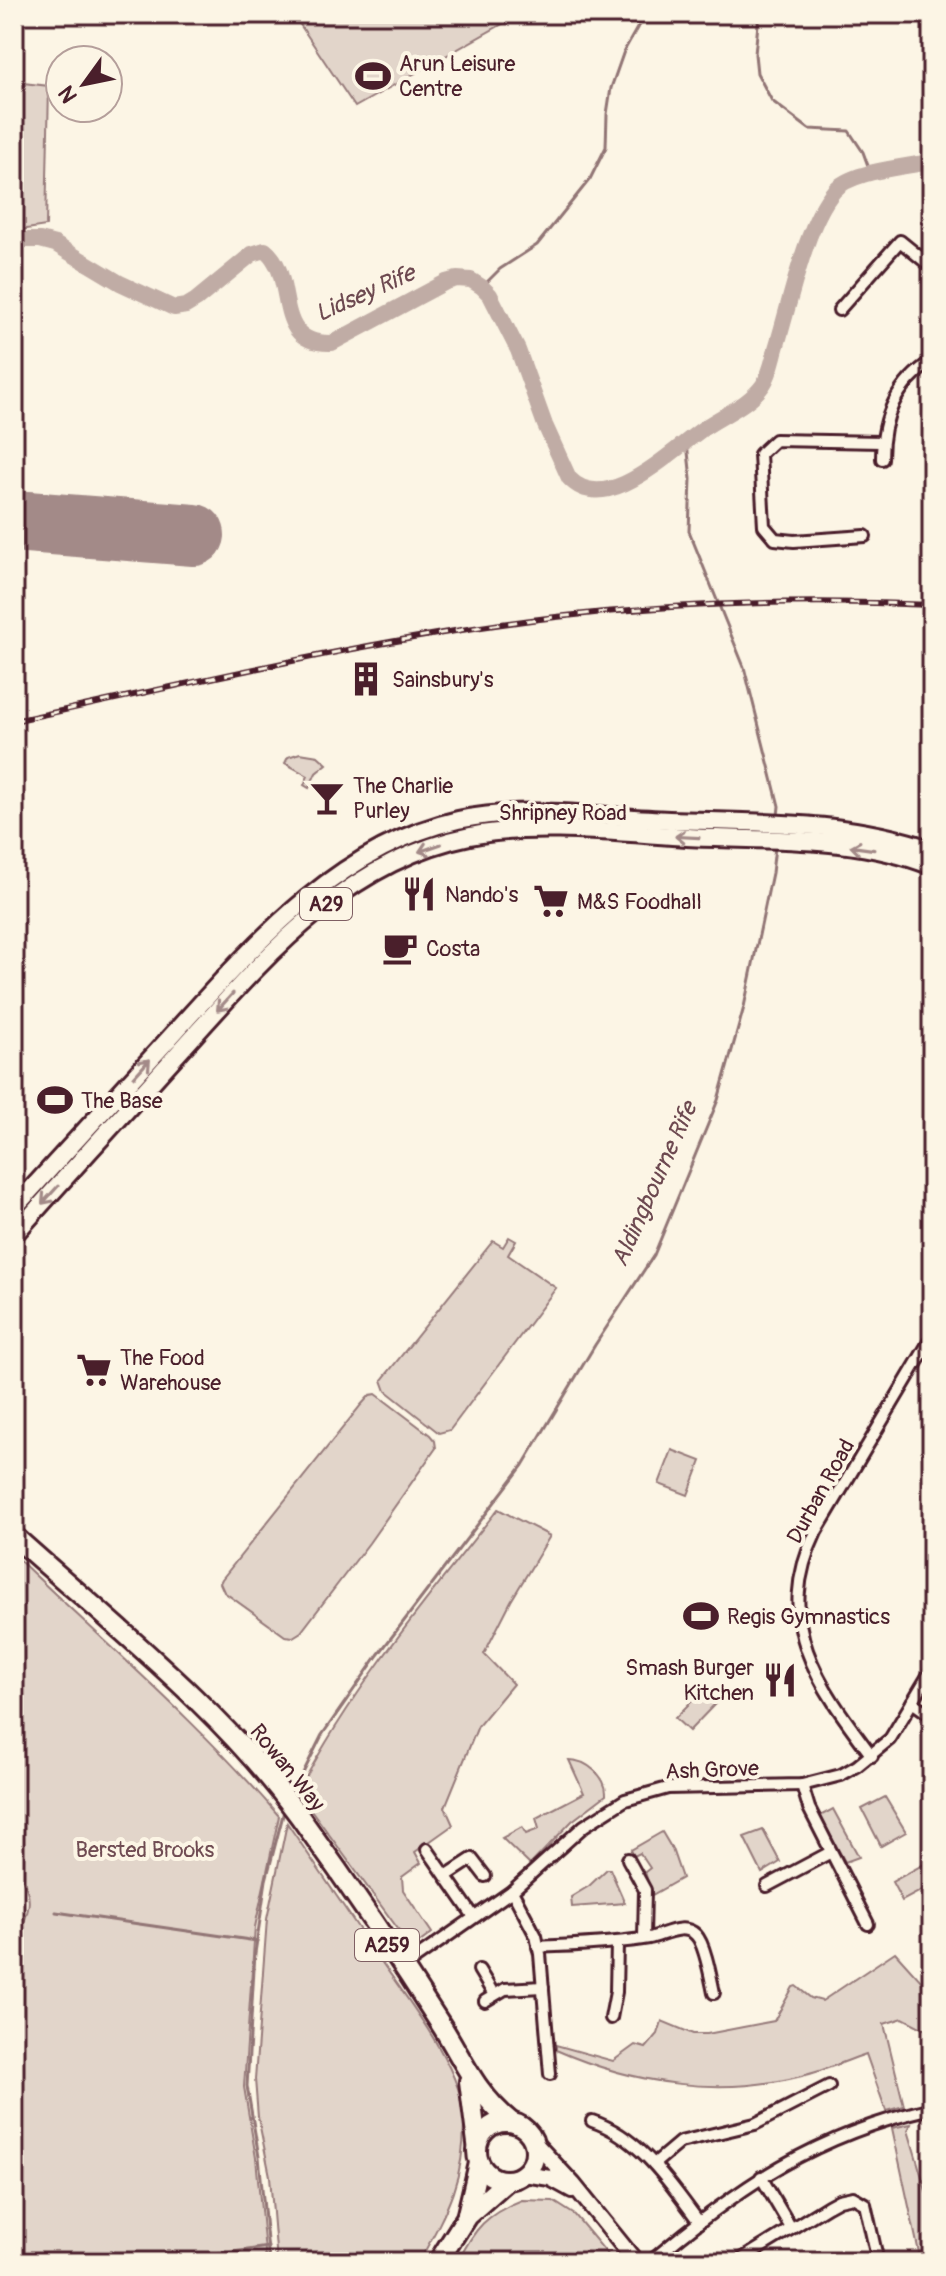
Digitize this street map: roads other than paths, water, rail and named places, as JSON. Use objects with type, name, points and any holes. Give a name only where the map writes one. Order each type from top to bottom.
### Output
[{"type":"highway","name":"Rowan Way","points":[[14,1536],[178,1681],[277,1786],[443,2029],[468,2075],[494,2108],[510,2121]]},
{"type":"highway","name":"Rowan Way","points":[[468,2075],[477,2143]]},
{"type":"highway","points":[[438,2262],[467,2216],[534,2159],[534,2142],[525,2128],[510,2121],[501,2121],[486,2129],[477,2143],[479,2163],[467,2216]]},
{"type":"highway","points":[[479,2163],[491,2176],[516,2177]]},
{"type":"main road","name":"Shripney Road","points":[[14,1208],[268,932],[327,882],[396,843],[456,821],[508,814],[791,834],[878,834],[932,850]]},
{"type":"main road","name":"Shripney Road","points":[[14,1235],[269,954],[309,917],[370,875],[422,850],[497,832],[766,832]]},
{"type":"main road","name":"Shripney Road","points":[[791,834],[871,848],[932,866]]},
{"type":"street","points":[[839,310],[900,241],[932,267]]},
{"type":"street","points":[[882,459],[882,442],[893,400],[901,388],[928,364],[932,378]]},
{"type":"street","points":[[865,536],[794,541],[775,539],[764,526],[760,454],[775,440],[882,442]]},
{"type":"street","name":"Durban Road","points":[[872,1756],[814,1671],[799,1627],[798,1592],[807,1550],[816,1532],[932,1337]]},
{"type":"street","name":"Ash Grove","points":[[402,1968],[512,1891],[584,1826],[625,1800],[668,1788],[802,1785],[841,1775],[872,1756],[890,1739],[932,1669]]},
{"type":"street","points":[[912,1702],[932,1716]]},
{"type":"street","points":[[802,1785],[809,1808],[868,1924]]},
{"type":"street","points":[[427,1849],[474,1917]]},
{"type":"street","points":[[767,1886],[831,1852]]},
{"type":"street","points":[[446,1876],[472,1859],[485,1876]]},
{"type":"street","points":[[628,1859],[645,1890],[644,1938]]},
{"type":"street","points":[[512,1891],[536,1936],[550,2074]]},
{"type":"street","points":[[538,1947],[617,1943],[680,1928],[699,1938],[714,1993]]},
{"type":"street","points":[[611,2018],[616,1992],[617,1943]]},
{"type":"street","points":[[479,1970],[490,1998],[505,1989],[543,1987]]},
{"type":"street","points":[[654,2164],[680,2142],[755,2124],[829,2086]]},
{"type":"street","points":[[650,2262],[761,2177],[849,2131],[932,2108]]},
{"type":"street","points":[[592,2121],[621,2133],[654,2164],[699,2222]]},
{"type":"street","points":[[534,2142],[636,2262]]},
{"type":"street","points":[[516,2177],[562,2182],[585,2199]]},
{"type":"street","points":[[761,2177],[791,2228]]},
{"type":"street","points":[[737,2262],[839,2200],[859,2199],[865,2204],[878,2262]]},
{"type":"waterway","points":[[482,287],[500,269],[537,245],[590,179],[606,147],[611,88],[624,51],[645,14]]},
{"type":"waterway","points":[[759,14],[755,54],[757,73],[772,101],[809,129],[849,131],[863,152],[871,174]]},
{"type":"waterway","name":"Lidsey Rife","points":[[14,240],[40,240],[55,244],[120,283],[174,308],[196,300],[252,254],[265,250],[281,276],[292,322],[300,333],[312,341],[332,343],[446,282],[471,280],[490,295],[518,350],[545,425],[569,478],[584,488],[601,490],[620,486],[638,476],[758,392],[772,365],[807,243],[824,205],[834,191],[853,178],[866,174],[932,161]]},
{"type":"waterway","name":"Aldingbourne Rife","points":[[687,443],[691,479],[689,531],[744,667],[779,806],[778,816]]},
{"type":"waterway","name":"Aldingbourne Rife","points":[[291,1797],[322,1735],[378,1655],[523,1465],[595,1345],[654,1255],[718,1100],[744,1007],[775,847]]},
{"type":"waterway","name":"Aldingbourne Rife","points":[[269,2262],[259,2157],[247,2086],[255,1953],[266,1880],[284,1811]]},
{"type":"waterway","points":[[56,1912],[257,1941]]},
{"type":"waterway","points":[[162,2262],[268,2247]]},
{"type":"railway","points":[[14,721],[352,649],[556,617],[650,608],[744,604],[838,602],[932,605]]},
{"type":"place","name":"Arun Leisure Centre","points":[[373,76]]},
{"type":"place","name":"Sainsbury's","points":[[366,679]]},
{"type":"place","name":"The Charlie Purley","points":[[327,798]]},
{"type":"place","name":"Nando's","points":[[419,894]]},
{"type":"place","name":"M&S Foodhall","points":[[551,901]]},
{"type":"place","name":"Costa","points":[[400,948]]},
{"type":"place","name":"The Base","points":[[55,1100]]},
{"type":"place","name":"The Food Warehouse","points":[[94,1370]]},
{"type":"place","name":"Regis Gymnastics","points":[[701,1616]]},
{"type":"place","name":"Smash Burger Kitchen","points":[[780,1680]]},
{"type":"park label","name":"Bersted Brooks","points":[[145,1849]]}]
